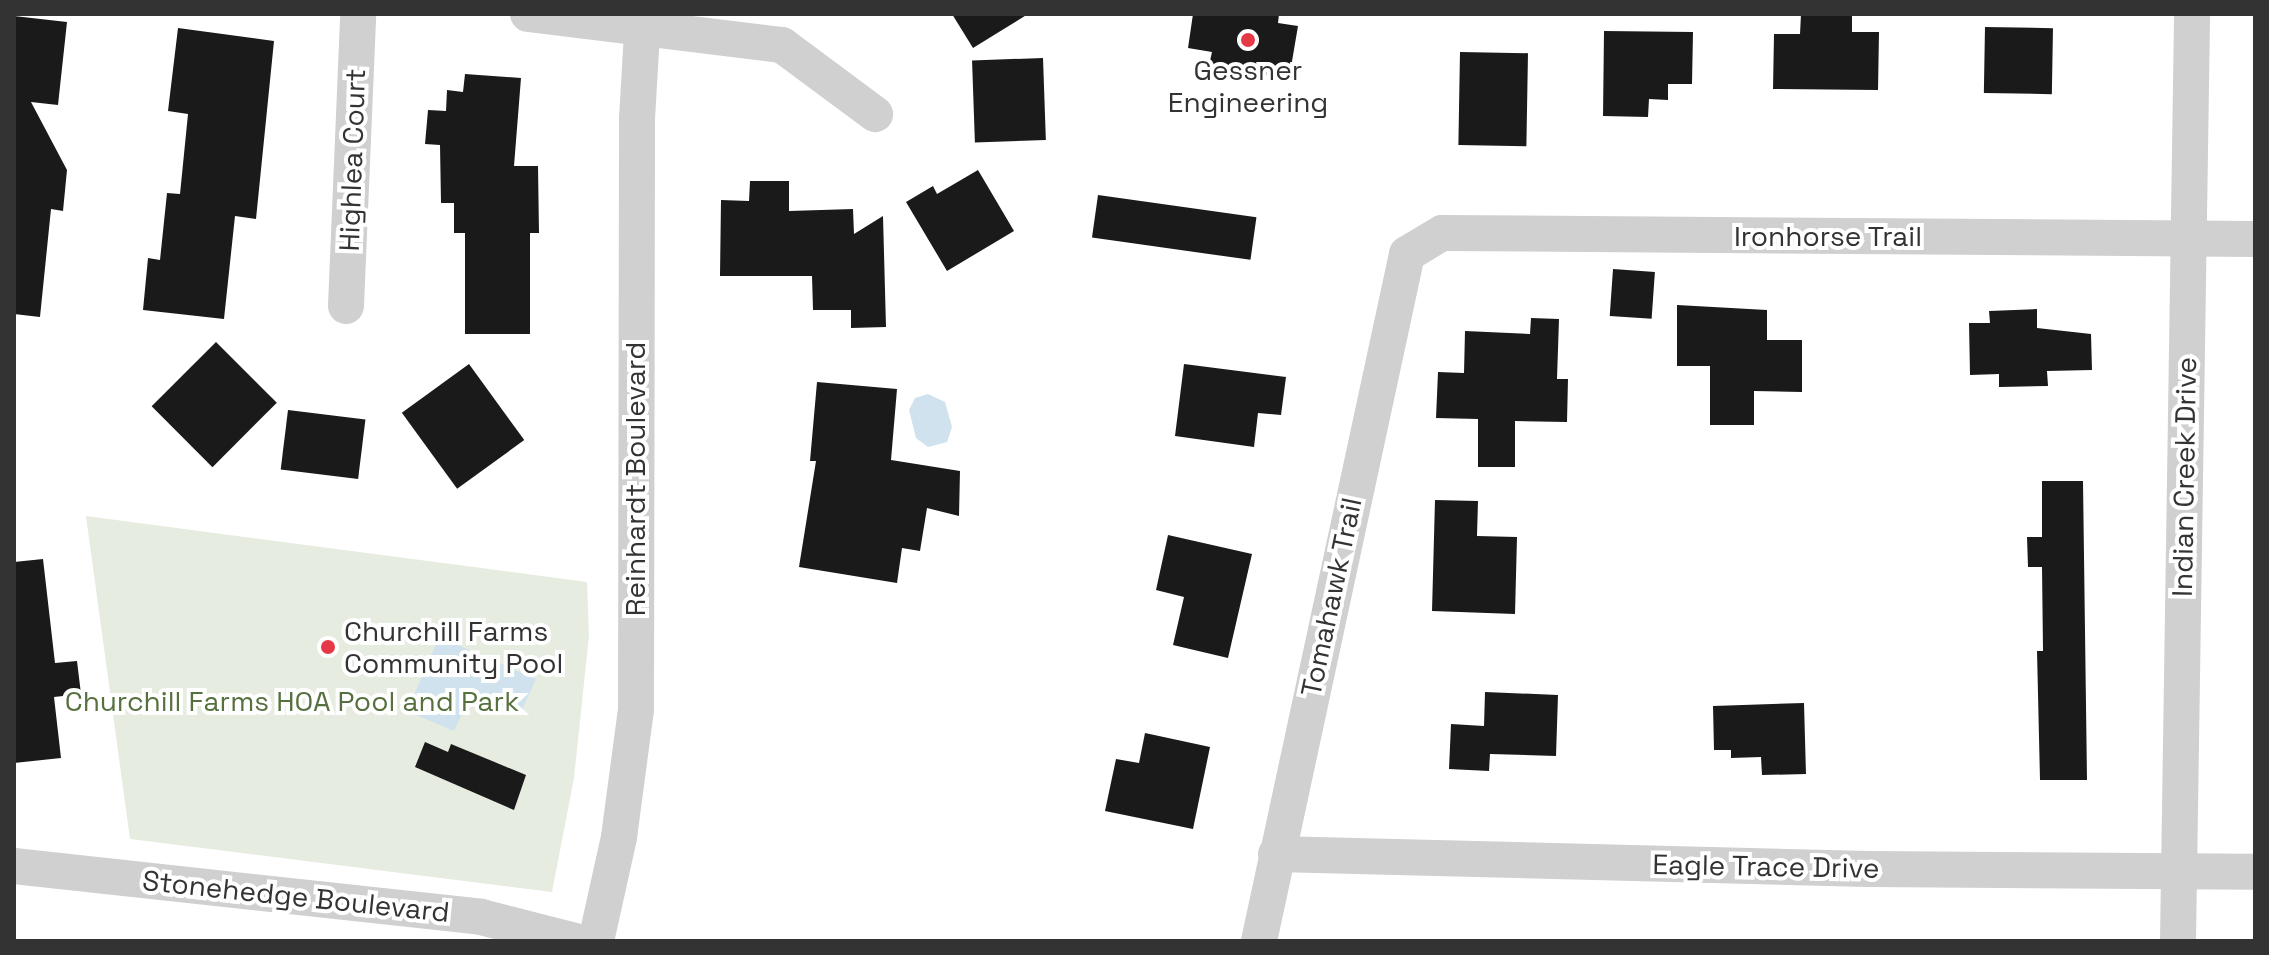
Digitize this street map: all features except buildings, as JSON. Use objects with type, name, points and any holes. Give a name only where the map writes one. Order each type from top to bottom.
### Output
[{"type":"street","name":"Highlea Court","points":[[346,306],[358,14]]},
{"type":"street","points":[[528,14],[642,21],[782,45],[875,114]]},
{"type":"street","name":"Indian Creek Drive","points":[[2178,941],[2192,14]]},
{"type":"street","name":"Reinhardt Boulevard","points":[[596,941],[619,837],[636,709],[634,418],[642,21]]},
{"type":"street","name":"Ironhorse Trail","points":[[1407,254],[1442,233],[2255,239]]},
{"type":"street","name":"Tomahawk Trail","points":[[1259,941],[1407,254]]},
{"type":"street","name":"Eagle Trace Drive","points":[[1276,854],[2255,872]]},
{"type":"street","name":"Stonehedge Boulevard","points":[[14,866],[481,917],[575,941]]},
{"type":"green space","name":"Churchill Farms HOA Pool and Park","points":[[86,516],[587,582],[589,636],[574,778],[552,892],[130,839]]},
{"type":"water","points":[[928,394],[945,402],[952,427],[947,442],[928,447],[916,438],[909,410],[915,398]]},
{"type":"water","points":[[439,637],[536,679],[520,714],[472,694],[454,731],[407,711]]},
{"type":"place","name":"Gessner Engineering","points":[[1248,40]]},
{"type":"place","name":"Churchill Farms Community Pool","points":[[328,647]]}]
